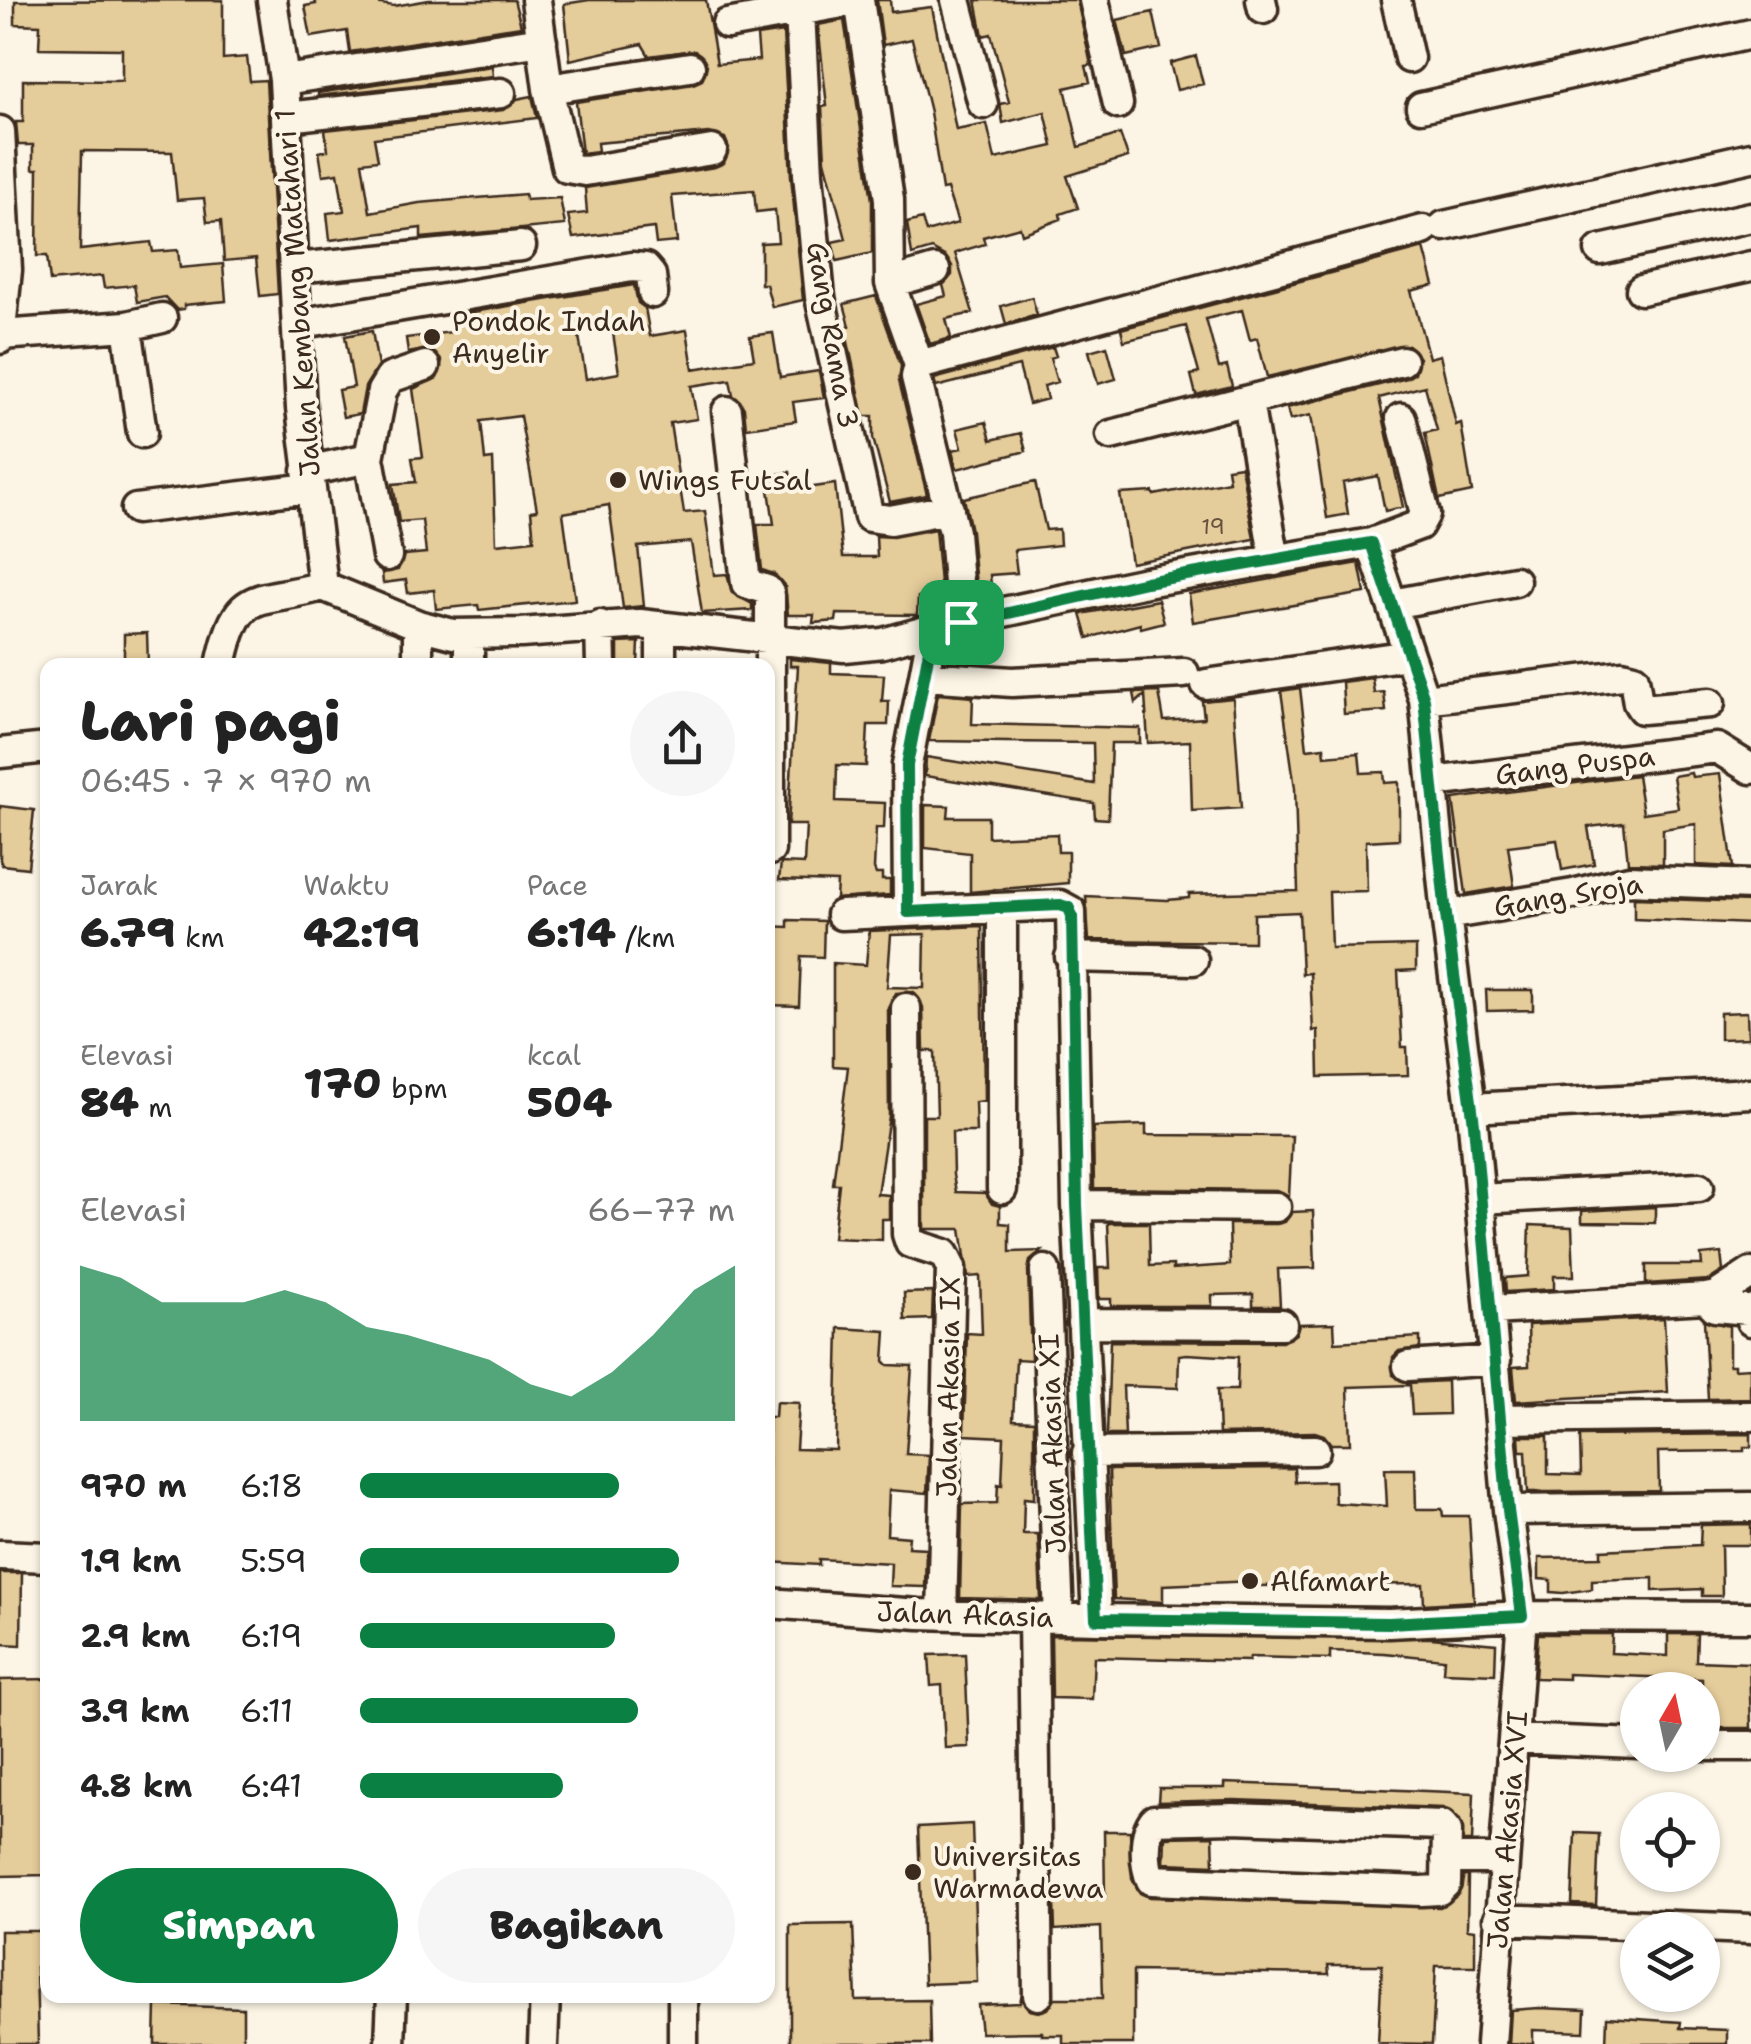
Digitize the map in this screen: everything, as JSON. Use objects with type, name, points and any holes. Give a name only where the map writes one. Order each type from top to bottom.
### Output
[{"type":"street","name":"Jalan Kembang Matahari 1","points":[[272,0],[284,80],[308,479],[323,586]]},
{"type":"street","points":[[536,0],[548,89],[566,168],[573,171],[712,150]]},
{"type":"street","points":[[726,24],[859,0],[889,199],[890,282],[920,366],[916,378],[949,508],[961,622]]},
{"type":"street","points":[[956,0],[983,104]]},
{"type":"street","points":[[1094,0],[1118,104]]},
{"type":"street","points":[[1396,0],[1410,58]]},
{"type":"street","name":"Gang Rama 3","points":[[800,11],[808,174],[820,298],[869,517],[890,520],[949,508]]},
{"type":"street","points":[[1421,107],[1542,77],[1751,34]]},
{"type":"street","points":[[284,80],[542,41]]},
{"type":"street","points":[[548,89],[690,67]]},
{"type":"street","points":[[286,117],[501,93]]},
{"type":"street","points":[[0,131],[7,270],[0,337],[127,326],[162,318]]},
{"type":"street","points":[[920,366],[1433,228],[1751,157]]},
{"type":"street","points":[[1600,250],[1751,217]]},
{"type":"street","points":[[296,268],[521,246]]},
{"type":"street","points":[[1641,290],[1751,266]]},
{"type":"street","points":[[297,324],[632,267],[644,268],[651,275],[653,293]]},
{"type":"street","points":[[890,282],[935,270]]},
{"type":"street","points":[[127,326],[142,433]]},
{"type":"street","points":[[1111,435],[1402,361]]},
{"type":"street","points":[[387,556],[368,458],[382,390],[390,378],[425,366]]},
{"type":"street","points":[[1248,402],[1275,561]]},
{"type":"street","points":[[727,411],[746,583],[769,591],[768,658]]},
{"type":"street","points":[[222,658],[240,607],[251,600],[323,586],[418,625],[469,636],[600,624],[661,626],[844,648],[882,644],[961,622],[1146,582],[1371,543],[1423,520],[1425,514],[1401,418]]},
{"type":"street","points":[[136,509],[308,479],[368,458]]},
{"type":"street","name":"Jalan Akasia XVI","points":[[1371,543],[1424,699],[1471,1108],[1508,1510],[1522,1616],[1491,2044]]},
{"type":"street","points":[[1392,604],[1515,581]]},
{"type":"street","points":[[600,624],[601,658]]},
{"type":"street","points":[[418,625],[418,658]]},
{"type":"street","points":[[661,626],[661,658]]},
{"type":"street","points":[[908,912],[907,765],[933,630]]},
{"type":"street","points":[[469,636],[469,658]]},
{"type":"street","points":[[925,676],[1012,682],[1195,678],[1409,655]]},
{"type":"street","points":[[1424,699],[1622,676],[1634,678],[1642,709],[1710,703]]},
{"type":"street","name":"Gang Puspa","points":[[1433,782],[1717,748],[1751,770]]},
{"type":"street","points":[[0,752],[40,749]]},
{"type":"street","name":"Gang Sroja","points":[[1446,915],[1573,894],[1629,880],[1751,884]]},
{"type":"street","points":[[841,915],[1066,905],[1072,916],[1077,1205],[1096,1619]]},
{"type":"street","points":[[1002,910],[1002,1189]]},
{"type":"street","points":[[1070,956],[1193,960]]},
{"type":"street","name":"Jalan Akasia IX","points":[[906,1008],[907,1234],[910,1243],[944,1254],[950,1259],[951,1268],[942,1615]]},
{"type":"street","points":[[1471,1108],[1751,1093]]},
{"type":"street","points":[[1480,1199],[1699,1187]]},
{"type":"street","points":[[1077,1205],[1276,1207]]},
{"type":"street","name":"Jalan Akasia XI","points":[[1038,1995],[1046,1617],[1046,1270]]},
{"type":"street","points":[[1492,1310],[1706,1298],[1716,1296],[1751,1272]]},
{"type":"street","points":[[1706,1298],[1715,1306],[1748,1310],[1751,1321]]},
{"type":"street","points":[[1082,1323],[1282,1324]]},
{"type":"street","points":[[1408,1366],[1496,1360]]},
{"type":"street","points":[[1501,1419],[1751,1416]]},
{"type":"street","points":[[1087,1453],[1315,1450]]},
{"type":"street","points":[[1508,1510],[1751,1507]]},
{"type":"street","points":[[0,1555],[40,1557]]},
{"type":"street","name":"Jalan Akasia","points":[[775,1603],[942,1615],[1096,1619],[1389,1623],[1522,1616],[1751,1617]]},
{"type":"street","points":[[1514,1739],[1620,1743]]},
{"type":"street","points":[[1720,1746],[1751,1746]]},
{"type":"street","points":[[1160,1818],[1442,1825],[1447,1832],[1446,1859],[1446,1883],[1433,1891],[1159,1882],[1147,1874],[1147,1832],[1149,1825],[1160,1818]]},
{"type":"street","points":[[1446,1859],[1504,1859]]},
{"type":"street","points":[[1498,1919],[1751,1929]]},
{"type":"street","points":[[390,2044],[392,2003]]},
{"type":"street","points":[[543,2044],[545,2003]]},
{"type":"street","points":[[683,2003],[683,2044]]},
{"type":"building","points":[[223,0],[223,59],[247,57],[250,81],[266,80],[278,294],[260,296],[256,258],[224,261],[221,221],[207,222],[204,198],[177,200],[172,152],[82,151],[80,250],[151,242],[153,252],[178,250],[180,268],[223,264],[226,301],[184,305],[184,309],[177,310],[165,297],[137,302],[134,285],[104,288],[102,276],[50,281],[47,256],[37,256],[38,169],[33,169],[33,145],[18,145],[16,122],[23,122],[23,80],[122,81],[122,49],[39,48],[40,25],[15,24],[15,1]]},
{"type":"building","points":[[315,0],[379,0],[380,4],[394,6],[429,0],[514,0],[521,26],[350,52],[347,31],[311,37],[305,6],[316,4]]},
{"type":"building","points":[[589,0],[706,0],[717,64],[759,60],[757,36],[783,32],[803,300],[772,307],[766,284],[761,284],[761,243],[778,242],[775,210],[756,212],[754,190],[672,196],[677,242],[656,244],[654,228],[573,238],[568,215],[587,213],[585,188],[715,167],[724,163],[729,148],[725,138],[709,133],[597,143],[598,151],[582,153],[576,102],[693,84],[702,80],[707,65],[695,50],[649,56],[642,44],[570,60],[564,4]]},
{"type":"building","points":[[877,0],[890,0],[891,12],[932,7],[956,130],[987,124],[995,159],[1053,146],[1045,112],[1003,123],[1000,104],[1009,102],[991,34],[983,36],[976,0],[1077,0],[1091,65],[1086,66],[1090,82],[1065,88],[1079,147],[1120,134],[1128,157],[1067,176],[1078,208],[1060,214],[1061,219],[1022,234],[1020,227],[983,237],[985,244],[955,253],[973,313],[946,319],[951,338],[930,344],[916,304],[946,296],[943,285],[952,275],[952,266],[932,249],[912,255],[907,223],[922,219],[926,232],[958,223],[947,189],[942,190],[930,112],[912,39],[883,45]]},
{"type":"building","points":[[1153,12],[1161,48],[1126,56],[1117,20]]},
{"type":"building","points":[[844,20],[872,200],[872,253],[837,261],[832,242],[846,239],[825,160],[822,107],[827,106],[818,25]]},
{"type":"building","points":[[1196,56],[1203,84],[1177,90],[1170,63]]},
{"type":"building","points":[[492,66],[493,76],[318,96],[318,93]]},
{"type":"building","points":[[532,96],[537,118],[374,138],[378,160],[362,162],[370,212],[419,203],[525,194],[526,200],[560,198],[565,225],[421,238],[421,228],[330,240],[327,213],[344,211],[338,173],[323,175],[319,152],[328,150],[325,130],[503,110],[517,99]]},
{"type":"building","points":[[1424,248],[1434,285],[1411,291],[1429,358],[1440,355],[1456,425],[1461,423],[1472,492],[1439,499],[1425,433],[1437,430],[1425,386],[1379,398],[1403,507],[1385,511],[1378,476],[1343,483],[1348,514],[1327,518],[1311,415],[1290,420],[1287,408],[1407,378],[1415,373],[1419,358],[1408,345],[1267,377],[1257,338],[1250,340],[1242,310],[1206,319],[1219,368],[1227,366],[1232,386],[1196,395],[1191,375],[1199,373],[1186,326],[1124,341],[1121,329]]},
{"type":"building","points":[[634,285],[638,303],[645,308],[650,336],[687,330],[693,369],[754,359],[750,336],[773,333],[780,377],[819,371],[824,398],[793,402],[796,421],[746,428],[744,408],[733,395],[730,380],[691,386],[697,419],[670,423],[684,513],[705,511],[714,575],[727,574],[732,593],[752,604],[752,610],[702,613],[691,542],[638,547],[644,606],[623,608],[609,505],[563,513],[575,600],[479,610],[478,605],[436,609],[434,590],[408,593],[406,580],[383,583],[382,573],[398,570],[404,555],[426,553],[422,520],[399,522],[393,484],[416,482],[412,458],[423,457],[413,389],[437,378],[442,361],[429,349],[408,353],[406,338],[452,332],[449,316]],"holes":[[[611,319],[619,373],[586,379],[577,324]],[[520,416],[537,510],[531,511],[534,540],[496,544],[493,459],[485,460],[481,421]]]},
{"type":"building","points":[[876,296],[901,366],[899,381],[927,495],[890,502],[873,438],[873,416],[864,416],[845,328],[850,326],[844,304]]},
{"type":"building","points":[[1032,297],[1037,315],[1006,324],[1001,306]]},
{"type":"building","points":[[372,331],[378,366],[365,387],[360,414],[343,417],[338,390],[354,387],[345,336]]},
{"type":"building","points":[[1107,346],[1116,379],[1098,384],[1089,351]]},
{"type":"building","points":[[1053,347],[1056,356],[1050,358],[1057,382],[1044,386],[1047,399],[1029,404],[1019,366],[936,387],[934,379]]},
{"type":"building","points":[[986,422],[991,440],[1021,433],[1026,451],[957,469],[952,450],[962,448],[957,429]]},
{"type":"building","points":[[1241,466],[1254,539],[1131,563],[1120,494],[1154,495],[1229,481],[1227,468]]},
{"type":"building","points":[[790,472],[793,490],[835,484],[843,557],[877,557],[876,536],[935,529],[941,594],[918,597],[917,615],[837,614],[836,621],[813,623],[814,615],[788,615],[785,586],[774,574],[762,570],[757,524],[774,524],[767,476]]},
{"type":"building","points":[[1035,482],[1046,530],[1059,529],[1060,545],[1014,550],[1017,573],[990,575],[992,596],[977,597],[964,498]]},
{"type":"building","points":[[1359,563],[1365,593],[1193,622],[1189,594]]},
{"type":"building","points":[[1158,600],[1164,622],[1088,638],[1081,614]]},
{"type":"building","points":[[147,633],[148,658],[124,658],[124,634]]},
{"type":"building","points":[[639,642],[638,658],[618,658],[618,643]]},
{"type":"building","points":[[790,659],[831,663],[831,673],[884,675],[882,701],[889,701],[888,725],[868,725],[866,766],[837,765],[836,801],[885,803],[884,828],[876,828],[874,869],[876,874],[882,874],[882,880],[890,880],[890,895],[836,899],[837,882],[779,880],[781,863],[804,864],[806,825],[788,825],[798,666],[790,666]]},
{"type":"building","points":[[1372,678],[1374,693],[1384,692],[1386,711],[1344,714],[1342,682]]},
{"type":"building","points":[[1300,688],[1307,749],[1324,747],[1325,756],[1359,753],[1361,773],[1384,772],[1385,783],[1399,782],[1399,839],[1366,841],[1367,891],[1329,892],[1331,948],[1416,946],[1416,970],[1398,971],[1402,1047],[1407,1047],[1408,1075],[1319,1077],[1318,1030],[1313,1031],[1310,973],[1302,974],[1299,912],[1254,914],[1254,942],[1089,940],[1086,896],[1167,900],[1189,898],[1189,894],[1298,891],[1295,788],[1281,691]]},
{"type":"building","points":[[1159,692],[1164,721],[1204,718],[1202,701],[1233,698],[1241,808],[1192,811],[1190,741],[1148,743],[1145,695],[1136,703],[1134,693]]},
{"type":"building","points":[[938,694],[973,697],[972,724],[1140,728],[1140,743],[1111,743],[1108,819],[1095,818],[1094,803],[925,776],[926,757],[1094,784],[1093,743],[929,741]]},
{"type":"building","points":[[1691,773],[1692,777],[1720,774],[1733,867],[1696,865],[1696,824],[1663,829],[1663,864],[1628,863],[1624,823],[1588,827],[1594,864],[1562,870],[1557,840],[1508,846],[1514,886],[1466,894],[1453,799],[1637,775],[1643,813],[1678,808],[1673,776]]},
{"type":"building","points":[[925,805],[949,806],[948,817],[988,817],[988,837],[1057,834],[1058,852],[1068,852],[1068,883],[970,892],[970,853],[925,848]]},
{"type":"building","points":[[0,806],[34,810],[28,868],[2,865]]},
{"type":"building","points":[[1634,898],[1751,902],[1751,924],[1634,919]]},
{"type":"building","points":[[788,920],[824,921],[823,957],[801,956],[799,1006],[775,1005],[775,926],[788,927]]},
{"type":"building","points":[[982,926],[984,1101],[975,1102],[976,1132],[952,1132],[953,1175],[956,1192],[985,1193],[992,1204],[1000,1206],[1000,1223],[1010,1224],[1010,1252],[1042,1251],[1030,1261],[1028,1270],[1031,1360],[1016,1359],[1013,1420],[1034,1421],[1034,1499],[1024,1498],[1023,1534],[1038,1534],[1041,1600],[960,1598],[962,1504],[997,1503],[998,1484],[1002,1485],[1004,1437],[964,1435],[967,1333],[982,1334],[980,1276],[968,1277],[961,1229],[924,1229],[924,1116],[937,1116],[935,1051],[924,1051],[923,1007],[914,992],[896,993],[888,1008],[889,1116],[877,1194],[889,1195],[889,1219],[882,1219],[882,1240],[833,1238],[839,1184],[833,1184],[848,1067],[833,1066],[833,963],[866,965],[869,931]],"holes":[[[925,934],[924,988],[887,987],[891,935]]]},
{"type":"building","points":[[1486,990],[1533,990],[1533,1010],[1487,1011]]},
{"type":"building","points":[[1747,1012],[1748,1038],[1720,1039],[1720,1013]]},
{"type":"building","points":[[1146,1125],[1146,1135],[1292,1136],[1289,1196],[1276,1190],[1094,1188],[1093,1127]]},
{"type":"building","points":[[1655,1207],[1655,1223],[1582,1222],[1582,1211]]},
{"type":"building","points":[[1313,1211],[1315,1268],[1278,1269],[1280,1306],[1253,1306],[1253,1294],[1212,1295],[1212,1306],[1111,1306],[1111,1299],[1099,1299],[1098,1268],[1110,1268],[1108,1223],[1149,1223],[1150,1266],[1173,1265],[1173,1269],[1230,1265],[1229,1224],[1277,1224],[1285,1222],[1292,1212]]},
{"type":"building","points":[[1530,1225],[1572,1227],[1574,1276],[1554,1276],[1554,1289],[1506,1292],[1505,1278],[1528,1276]]},
{"type":"building","points":[[1721,1253],[1723,1271],[1709,1280],[1646,1284],[1646,1265],[1702,1265],[1701,1255]]},
{"type":"building","points":[[933,1292],[932,1319],[905,1320],[904,1293]]},
{"type":"building","points":[[1664,1318],[1668,1392],[1516,1401],[1513,1367],[1529,1366],[1528,1325]]},
{"type":"building","points":[[1704,1320],[1729,1326],[1729,1365],[1734,1365],[1734,1369],[1750,1368],[1750,1398],[1708,1399]]},
{"type":"building","points":[[1334,1323],[1335,1342],[1420,1337],[1420,1348],[1399,1351],[1393,1357],[1393,1375],[1408,1383],[1447,1381],[1448,1414],[1412,1415],[1410,1385],[1348,1387],[1350,1444],[1331,1444],[1315,1432],[1219,1434],[1217,1390],[1237,1390],[1238,1357],[1186,1354],[1179,1355],[1178,1388],[1123,1386],[1125,1435],[1107,1435],[1110,1341],[1282,1342],[1296,1334],[1299,1324]]},
{"type":"building","points":[[839,1328],[886,1331],[884,1361],[888,1365],[912,1366],[906,1454],[929,1455],[927,1493],[889,1490],[887,1535],[909,1537],[908,1547],[926,1548],[925,1587],[890,1586],[891,1563],[819,1559],[819,1565],[775,1562],[776,1402],[799,1403],[796,1449],[836,1450]]},
{"type":"building","points":[[1751,1434],[1751,1447],[1744,1447],[1744,1451],[1658,1452],[1659,1491],[1551,1492],[1528,1492],[1526,1451],[1520,1451],[1519,1436],[1548,1436],[1548,1474],[1581,1475],[1580,1436]]},
{"type":"building","points":[[1294,1468],[1295,1482],[1334,1481],[1335,1503],[1387,1506],[1385,1469],[1415,1469],[1416,1509],[1442,1509],[1443,1516],[1469,1516],[1474,1601],[1424,1604],[1423,1584],[1253,1586],[1253,1581],[1163,1585],[1163,1602],[1114,1599],[1109,1470]]},
{"type":"building","points":[[1751,1524],[1751,1545],[1721,1545],[1722,1596],[1702,1596],[1702,1589],[1653,1591],[1653,1578],[1592,1580],[1592,1589],[1551,1592],[1551,1580],[1539,1579],[1539,1558],[1601,1557],[1601,1550],[1700,1545],[1701,1525]]},
{"type":"building","points":[[0,1573],[22,1573],[21,1645],[0,1644]]},
{"type":"building","points":[[1538,1634],[1612,1634],[1611,1653],[1668,1656],[1668,1634],[1697,1634],[1696,1661],[1749,1663],[1751,1728],[1720,1728],[1720,1672],[1620,1672],[1620,1676],[1568,1674],[1568,1679],[1535,1678]]},
{"type":"building","points":[[1051,1635],[1431,1638],[1496,1644],[1495,1674],[1443,1672],[1444,1659],[1384,1653],[1330,1651],[1330,1659],[1250,1657],[1249,1661],[1094,1657],[1092,1699],[1052,1698]]},
{"type":"building","points":[[965,1654],[969,1747],[945,1748],[942,1685],[931,1686],[929,1655]]},
{"type":"building","points":[[40,1679],[40,1875],[0,1876],[0,1680]]},
{"type":"building","points":[[1225,1783],[1474,1793],[1472,1842],[1464,1842],[1460,1820],[1443,1808],[1234,1800],[1158,1802],[1159,1788],[1225,1788]]},
{"type":"building","points":[[972,1824],[977,1982],[924,1984],[918,1827]]},
{"type":"building","points":[[1104,1831],[1130,1831],[1132,1878],[1140,1893],[1150,1897],[1440,1907],[1458,1895],[1464,1876],[1468,1876],[1467,1929],[1475,1930],[1475,1966],[1436,1966],[1432,2044],[1378,2043],[1382,1965],[1328,1965],[1329,1974],[1133,1971],[1133,2044],[1063,2044],[1063,2035],[1042,2032],[981,2033],[978,2005],[1020,2003],[1021,1998],[1029,2010],[1039,2012],[1048,2009],[1055,1998],[1103,1998],[1101,1927],[1055,1930],[1054,1902],[1105,1898]]},
{"type":"building","points":[[1575,1833],[1599,1834],[1596,1905],[1572,1904]]},
{"type":"building","points":[[1213,1836],[1214,1865],[1164,1863],[1165,1837]]},
{"type":"building","points":[[853,1924],[856,2001],[929,2000],[930,2044],[790,2044],[790,1925]]},
{"type":"building","points":[[0,1931],[40,1931],[40,1967],[36,1967],[38,2044],[0,2044]]},
{"type":"building","points":[[156,2005],[243,2008],[243,2044],[155,2044]]},
{"type":"building","points":[[1511,2010],[1585,2010],[1584,2032],[1533,2030],[1533,2044],[1509,2044]]},
{"type":"building","points":[[1607,2017],[1681,2022],[1680,2028],[1727,2030],[1727,2044],[1606,2044]]},
{"type":"place","name":"Pondok Indah Anyelir","points":[[432,337]]},
{"type":"place","name":"Wings Futsal","points":[[618,480]]},
{"type":"place","name":"Alfamart","points":[[1250,1581]]},
{"type":"place","name":"Universitas Warmadewa","points":[[913,1872]]},
{"type":"route","points":[[1371,543],[1424,699],[1446,915],[1474,1124],[1508,1510],[1522,1616],[1389,1623],[1096,1619],[1077,1205],[1071,911],[1060,905],[908,912],[907,765],[933,630],[961,622],[1146,582],[1371,543]]}]
